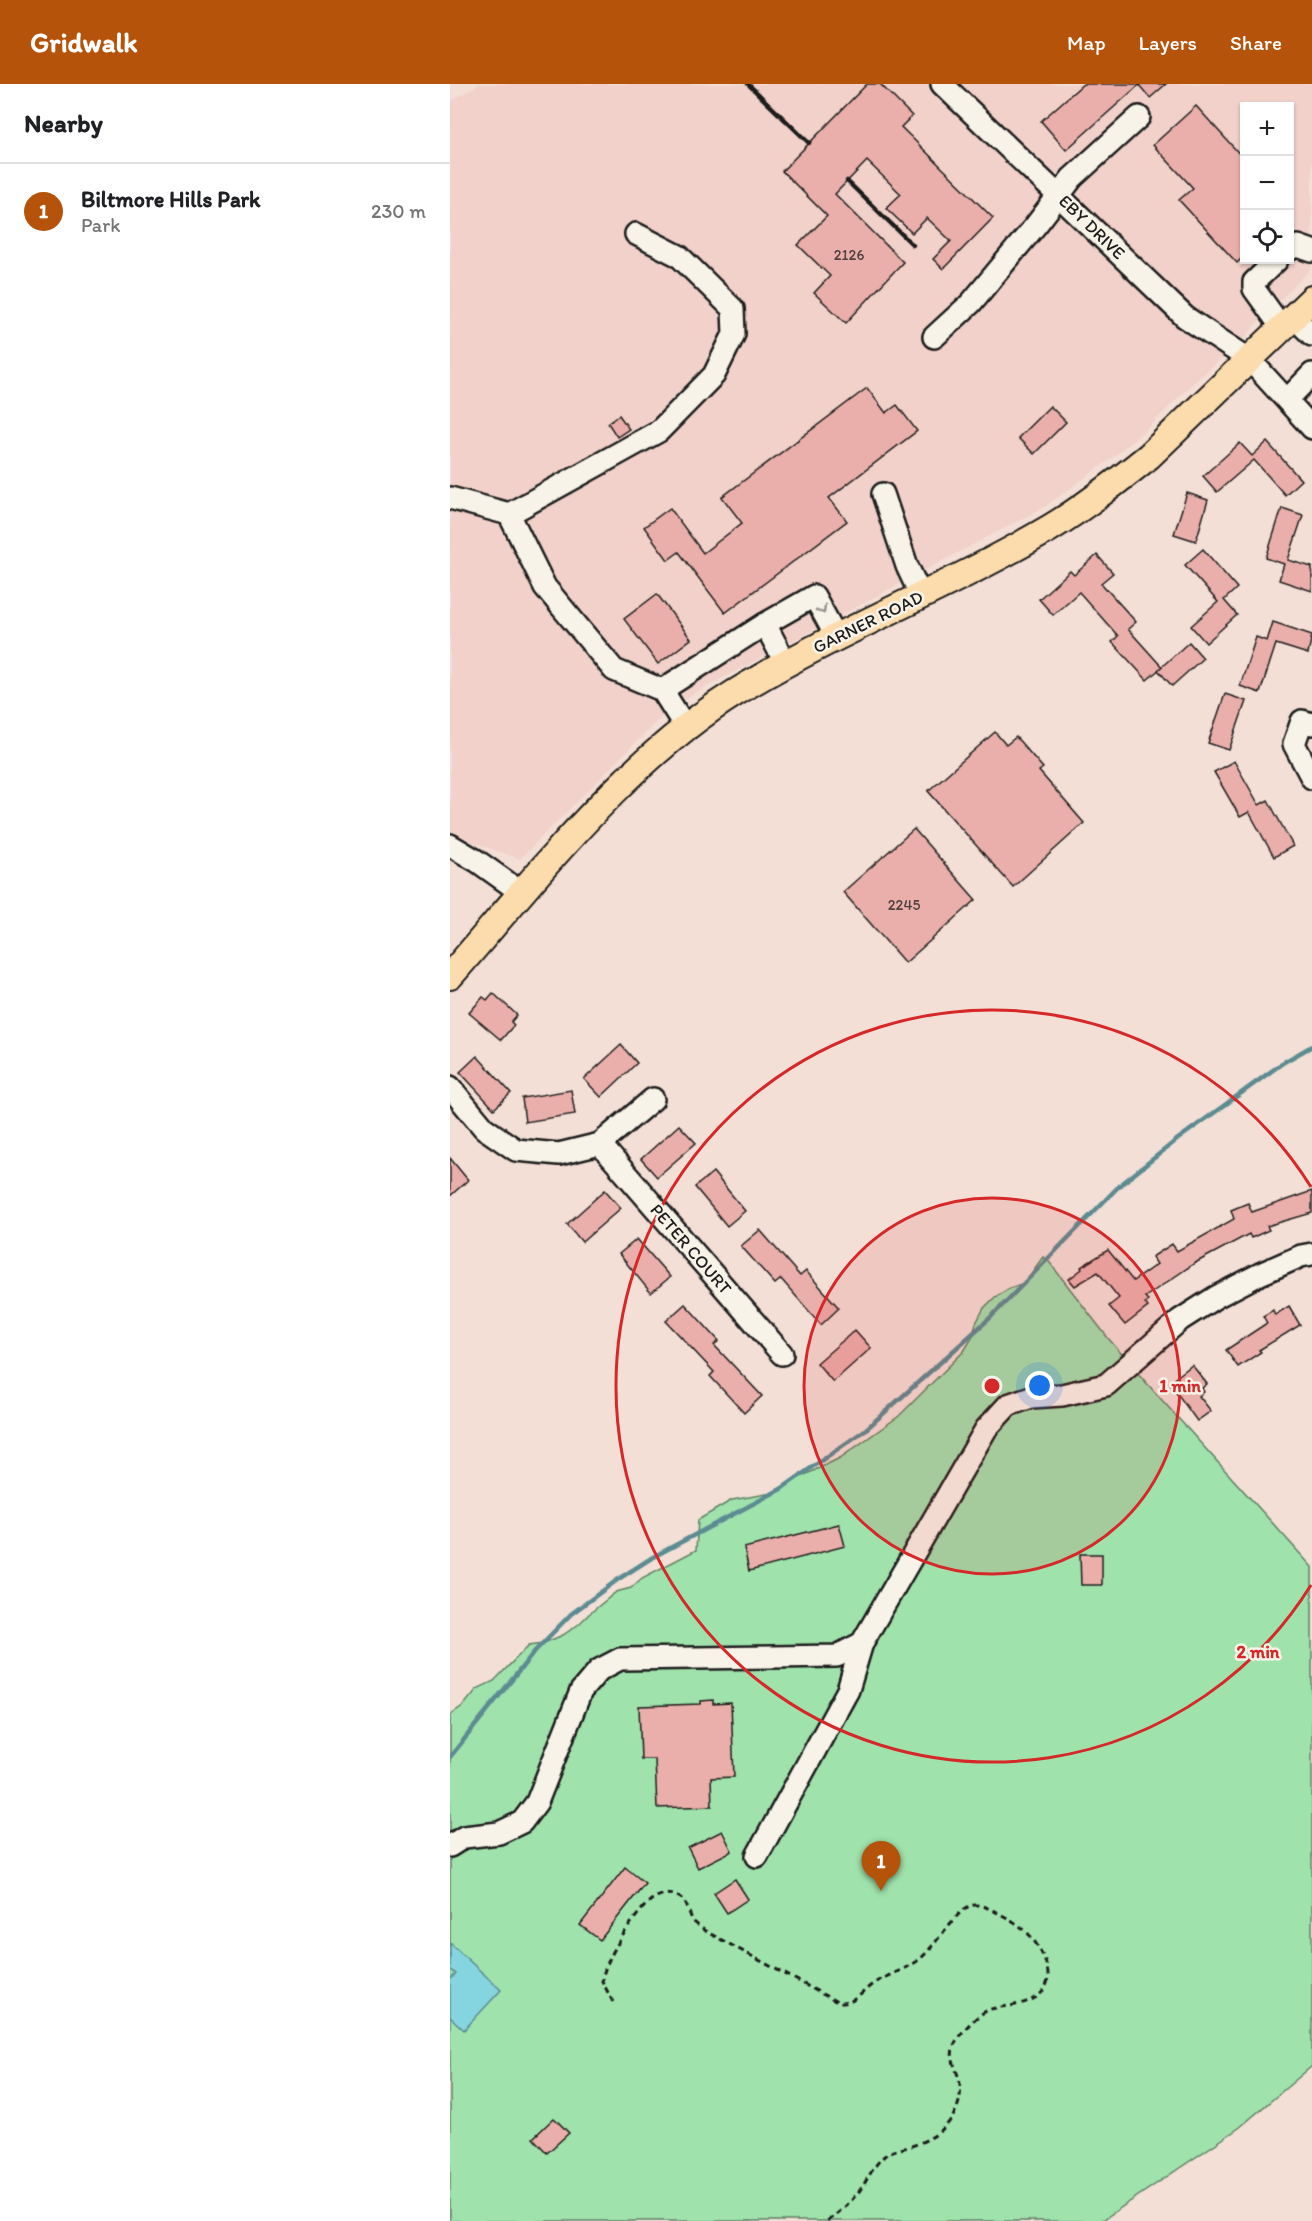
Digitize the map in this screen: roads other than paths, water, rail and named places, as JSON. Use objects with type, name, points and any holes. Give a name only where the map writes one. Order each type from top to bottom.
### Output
[{"type":"main road","name":"GARNER ROAD","points":[[450,976],[609,796],[686,728],[746,686],[786,664],[1052,527],[1121,479],[1149,456],[1312,298]]},
{"type":"street","name":"EBY DRIVE","points":[[942,84],[1185,317],[1250,360],[1312,428]]},
{"type":"street","points":[[934,337],[971,303],[1072,178],[1139,117]]},
{"type":"street","points":[[450,498],[509,514],[659,431],[714,375],[734,334],[733,309],[680,256],[636,234]]},
{"type":"street","points":[[1294,248],[1298,246],[1312,250]]},
{"type":"street","points":[[1273,264],[1254,282],[1254,289],[1288,322],[1312,335]]},
{"type":"street","points":[[1287,400],[1311,378]]},
{"type":"street","points":[[883,494],[907,566],[921,596]]},
{"type":"street","points":[[509,514],[545,587],[614,670],[662,690],[686,728]]},
{"type":"street","points":[[662,690],[765,624],[814,596],[837,638]]},
{"type":"street","points":[[765,624],[786,664]]},
{"type":"street","points":[[1312,724],[1302,721],[1294,744],[1312,778]]},
{"type":"street","points":[[450,845],[522,893]]},
{"type":"street","points":[[450,1087],[484,1128],[516,1150],[559,1154],[600,1144],[653,1099]]},
{"type":"street","name":"PETER COURT","points":[[600,1144],[782,1354]]},
{"type":"street","points":[[757,1856],[848,1690],[862,1643],[986,1429],[1008,1405],[1030,1397],[1062,1395],[1106,1385],[1180,1320],[1216,1297],[1260,1274],[1301,1256],[1312,1254]]},
{"type":"street","points":[[450,1845],[464,1837],[499,1833],[522,1822],[537,1802],[581,1691],[599,1670],[620,1659],[837,1656],[862,1643]]},
{"type":"water","points":[[450,1943],[501,1990],[464,2030],[450,2017],[450,1980],[456,1974],[450,1969]]},
{"type":"waterway","points":[[450,1757],[535,1651],[571,1614],[653,1557],[781,1489],[865,1430],[991,1317],[1119,1186],[1178,1139],[1284,1062],[1312,1046]]},
{"type":"railway","points":[[748,84],[809,143]]},
{"type":"railway","points":[[847,181],[913,245]]},
{"type":"place","name":"Biltmore Hills Park","points":[[881,1891]]}]
